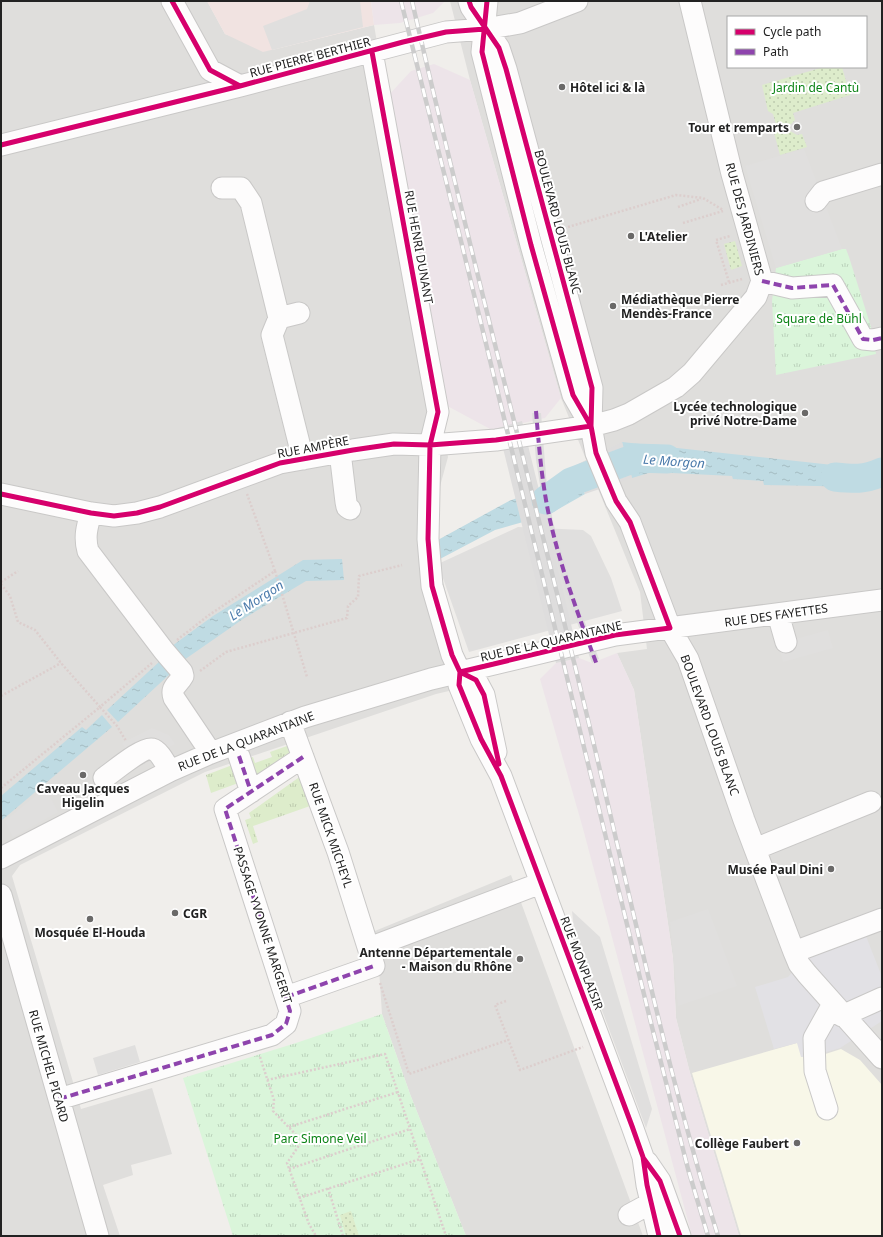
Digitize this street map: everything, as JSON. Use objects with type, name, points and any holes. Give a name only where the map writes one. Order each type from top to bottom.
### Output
[{"type":"street","points":[[172,1],[210,70],[240,86]]},
{"type":"street","name":"BOULEVARD LOUIS BLANC","points":[[469,1],[471,7],[485,29],[499,48],[592,388],[591,426],[596,453],[610,489],[630,522],[670,628],[688,659],[755,849],[799,964],[838,1010],[882,1058]]},
{"type":"street","points":[[485,29],[487,1]]},
{"type":"street","name":"RUE PIERRE BERTHIER","points":[[1,145],[240,86],[446,32],[485,29],[520,23],[577,1]]},
{"type":"street","name":"RUE DES JARDINIERS","points":[[591,426],[614,420],[629,414],[676,388],[692,373],[756,297],[752,280],[748,230],[690,1]]},
{"type":"street","name":"RUE HENRI DUNANT","points":[[372,52],[438,412],[430,445],[428,539],[432,586],[450,650],[460,672]]},
{"type":"street","points":[[816,201],[823,192],[882,174]]},
{"type":"street","points":[[222,188],[241,188],[251,203],[279,318],[272,335],[303,459]]},
{"type":"street","points":[[752,280],[792,288],[833,285],[863,339],[878,339]]},
{"type":"street","points":[[279,318],[299,313]]},
{"type":"street","name":"RUE AMPÈRE","points":[[1,494],[91,513],[114,516],[137,513],[160,507],[280,463],[394,444],[430,445],[496,440],[591,426]]},
{"type":"street","points":[[340,452],[346,502],[347,507],[350,508]]},
{"type":"street","points":[[91,513],[85,542],[88,551],[164,651],[182,672],[183,676],[173,688],[172,692],[174,698],[211,753]]},
{"type":"street","name":"RUE DES FAYETTES","points":[[670,628],[882,600]]},
{"type":"street","points":[[778,614],[786,642]]},
{"type":"street","name":"RUE DE LA QUARANTAINE","points":[[1,858],[170,771],[290,722],[460,672],[615,635],[670,628]]},
{"type":"street","name":"RUE MONPLAISIR","points":[[460,672],[476,680],[484,695],[501,776],[643,1157],[651,1203],[659,1236]]},
{"type":"street","name":"RUE MICK MICHEYL","points":[[290,722],[338,852],[371,957]]},
{"type":"street","points":[[104,778],[135,756],[152,750],[158,753],[170,771]]},
{"type":"street","points":[[239,756],[252,792]]},
{"type":"street","name":"PASSAGE YVONNE MARGERIT","points":[[59,1099],[255,1040],[272,1034],[286,1024],[290,1011],[225,809],[303,757]]},
{"type":"street","points":[[755,849],[871,802]]},
{"type":"street","points":[[286,997],[371,957],[541,883]]},
{"type":"street","name":"RUE MICHEL PICARD","points":[[1,895],[98,1236]]},
{"type":"street","points":[[794,952],[882,919]]},
{"type":"street","points":[[827,1109],[815,1071],[814,1038],[838,1010],[882,998]]},
{"type":"street","name":"RUE MONPLAISIR","points":[[643,1157],[660,1181],[680,1236]]},
{"type":"street","points":[[629,1215],[651,1203]]},
{"type":"path","points":[[568,227],[676,195],[703,198],[724,211]]},
{"type":"path","points":[[678,207],[703,198]]},
{"type":"path","points":[[683,223],[708,216]]},
{"type":"path","points":[[729,282],[716,240],[748,230]]},
{"type":"path","points":[[721,285],[729,282],[752,280]]},
{"type":"path","points":[[246,491],[284,597],[307,677]]},
{"type":"path","points":[[195,675],[226,652],[293,631],[347,618],[348,606],[358,597],[359,576],[402,565]]},
{"type":"path","points":[[18,571],[1,583],[10,596],[18,622],[35,630],[61,663],[117,726],[135,756]]},
{"type":"path","points":[[1,788],[209,615],[275,571]]},
{"type":"path","points":[[1,696],[61,663]]},
{"type":"path","points":[[371,957],[409,1074],[508,1040]]},
{"type":"path","points":[[506,1001],[495,1005],[520,1070],[600,1040]]},
{"type":"path","points":[[255,1040],[274,1100],[273,1111],[302,1141],[287,1163],[309,1224],[316,1236]]},
{"type":"path","points":[[268,1080],[385,1054],[446,1236]]},
{"type":"path","points":[[289,1127],[398,1092]]},
{"type":"path","points":[[289,1169],[410,1130]]},
{"type":"path","points":[[299,1198],[420,1159]]},
{"type":"path","points":[[328,1188],[343,1236]]},
{"type":"shaded area","points":[[1,1],[207,1],[225,34],[272,50],[374,25],[448,457],[433,512],[438,560],[458,646],[479,684],[436,694],[205,772],[20,865],[12,876],[81,1109],[152,1088],[172,1154],[131,1165],[133,1175],[103,1185],[120,1236],[1,1236]]},
{"type":"shaded area","points":[[207,1],[371,1],[374,25],[263,52],[225,34]]},
{"type":"shaded area","points":[[310,1],[360,1],[363,27],[272,50],[263,26],[307,9]]},
{"type":"shaded area","points":[[371,1],[445,1],[433,13],[400,23],[374,25]]},
{"type":"shaded area","points":[[450,1],[882,1],[882,1236],[739,1236],[690,1073],[676,1018],[673,958],[634,690],[617,653],[647,649],[640,592],[561,398],[470,80]]},
{"type":"shaded area","points":[[434,64],[470,80],[561,398],[545,418],[492,430],[440,402],[387,97],[411,71]]},
{"type":"shaded area","points":[[804,149],[842,249],[776,268],[745,166]]},
{"type":"shaded area","points":[[518,527],[583,530],[591,536],[611,578],[622,611],[469,652],[438,564]]},
{"type":"shaded area","points":[[828,630],[833,648],[783,662],[778,644]]},
{"type":"shaded area","points":[[617,653],[634,690],[673,958],[676,1018],[690,1073],[739,1236],[692,1236],[582,825],[540,679],[556,663],[579,658],[592,663]]},
{"type":"shaded area","points":[[152,728],[169,735],[175,744],[134,765],[122,743]]},
{"type":"shaded area","points":[[45,788],[58,812],[13,837],[5,821]]},
{"type":"shaded area","points":[[511,875],[643,1236],[466,1236],[410,1094],[382,1014],[379,969],[370,933]]},
{"type":"shaded area","points":[[708,909],[737,986],[678,1006],[670,922]]},
{"type":"shaded area","points":[[572,911],[600,937],[652,1109],[646,1128],[575,938]]},
{"type":"shaded area","points":[[864,931],[882,977],[882,1021],[840,1048],[809,1057],[801,1057],[797,1043],[774,1049],[755,987],[788,977],[811,952]]},
{"type":"shaded area","name":"Collège Faubert","points":[[797,1043],[816,1057],[841,1049],[860,1060],[882,1085],[882,1236],[741,1236],[692,1073]]},
{"type":"shaded area","points":[[135,1045],[140,1062],[98,1075],[93,1058]]},
{"type":"green space","name":"Jardin de Cantù","points":[[821,68],[842,68],[850,95],[793,113],[795,120],[790,125],[790,131],[797,135],[802,134],[807,147],[780,155],[773,129],[776,124],[773,114],[768,111],[762,85]]},
{"type":"green space","points":[[735,241],[742,266],[731,270],[724,244]]},
{"type":"green space","name":"Square de Bühl","points":[[846,249],[849,257],[871,327],[876,354],[776,375],[772,301],[776,268]]},
{"type":"green space","points":[[287,746],[291,755],[254,779],[247,759],[253,757],[255,763],[272,757],[270,752]]},
{"type":"green space","points":[[235,764],[241,782],[211,793],[206,775]]},
{"type":"green space","points":[[305,773],[310,806],[253,826],[258,842],[253,844],[245,820],[251,818],[249,813]]},
{"type":"green space","name":"Parc Simone Veil","points":[[382,1014],[410,1094],[466,1236],[233,1236],[183,1078],[296,1043]]},
{"type":"green space","points":[[351,1211],[359,1236],[346,1236],[340,1215]]},
{"type":"water","points":[[622,442],[860,468],[878,465],[870,487],[764,485],[763,481],[733,479],[732,476],[652,472],[632,478]]},
{"type":"water","points":[[574,466],[585,494],[548,515],[495,530],[438,560],[436,541],[509,501],[552,485]]},
{"type":"water","points":[[342,559],[344,580],[306,581],[243,619],[184,660],[172,646],[213,616],[303,560]]},
{"type":"water","points":[[160,661],[171,673],[118,722],[107,710]]},
{"type":"water","points":[[102,715],[112,727],[1,821],[1,796],[82,727],[86,730]]},
{"type":"pier","points":[[532,413],[541,413],[547,488],[553,522],[572,589],[599,659],[592,663],[567,595],[553,548],[579,658],[556,663],[498,428],[522,421],[544,510],[536,460]]},
{"type":"pier","points":[[622,442],[632,478],[585,494],[574,466]]},
{"type":"waterway","name":"Le Morgon","points":[[546,500],[571,482],[635,458],[667,459]]},
{"type":"waterway","name":"Le Morgon","points":[[835,477],[859,478],[882,472]]},
{"type":"railway","points":[[401,1],[462,245],[650,1019],[688,1169],[708,1236]]},
{"type":"railway","points":[[412,1],[475,265],[584,703],[663,1037],[680,1104],[718,1236]]},
{"type":"marked path","points":[[762,281],[792,288],[833,285],[863,339],[873,340],[882,338]]},
{"type":"marked path","points":[[536,411],[543,480],[554,538],[577,611],[597,665]]},
{"type":"marked path","points":[[239,756],[251,792]]},
{"type":"marked path","points":[[59,1099],[272,1035],[286,1024],[290,1011],[225,809],[303,757]]},
{"type":"marked path","points":[[286,997],[374,966]]},
{"type":"cycle path","points":[[172,1],[210,70],[240,86]]},
{"type":"cycle path","points":[[460,672],[615,635],[670,628],[630,522],[616,501],[596,453],[591,426],[592,388],[506,69],[499,48],[471,7],[469,1]]},
{"type":"cycle path","points":[[487,1],[482,52],[531,245],[573,395],[591,426]]},
{"type":"cycle path","points":[[1,145],[240,86],[403,42],[446,32],[485,29]]},
{"type":"cycle path","points":[[372,52],[438,412],[430,445],[428,539],[432,586],[452,655],[460,672],[459,685],[481,739],[501,776],[643,1157],[647,1185],[659,1236]]},
{"type":"cycle path","points":[[1,494],[91,513],[114,516],[137,513],[160,507],[280,463],[394,444],[430,445],[496,440],[591,426]]},
{"type":"cycle path","points":[[460,672],[476,680],[484,695],[499,764]]},
{"type":"cycle path","points":[[644,1159],[660,1181],[680,1236]]},
{"type":"place","name":"Hôtel ici & là","points":[[562,87]]},
{"type":"place","name":"Tour et remparts","points":[[797,127]]},
{"type":"place","name":"L'Atelier","points":[[631,236]]},
{"type":"place","name":"Médiathèque Pierre Mendès-France","points":[[613,306]]},
{"type":"place","name":"Lycée technologique privé Notre-Dame","points":[[805,413]]},
{"type":"place","name":"Caveau Jacques Higelin","points":[[83,775]]},
{"type":"place","name":"Musée Paul Dini","points":[[831,869]]},
{"type":"place","name":"CGR","points":[[175,913]]},
{"type":"place","name":"Mosquée El-Houda","points":[[90,919]]},
{"type":"place","name":"Antenne Départementale - Maison du Rhône","points":[[520,959]]},
{"type":"place","name":"Collège Faubert","points":[[797,1143]]}]
